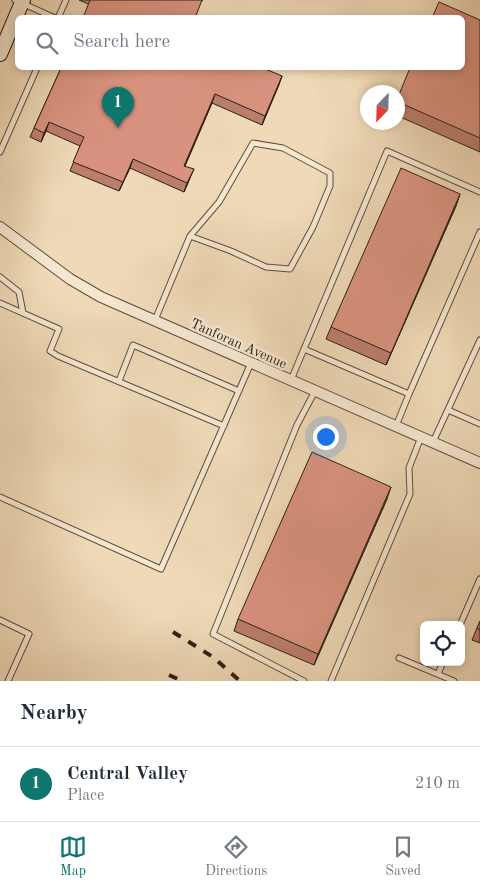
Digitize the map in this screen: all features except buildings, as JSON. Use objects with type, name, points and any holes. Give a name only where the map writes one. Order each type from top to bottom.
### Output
[{"type":"street","points":[[0,54],[20,1]]},
{"type":"street","name":"Tanforan Avenue","points":[[0,226],[83,288],[480,463]]},
{"type":"lane","points":[[58,15],[66,0]]},
{"type":"lane","points":[[20,1],[50,15]]},
{"type":"lane","points":[[0,152],[36,70]]},
{"type":"lane","points":[[154,320],[190,236],[219,202],[253,144],[283,148],[330,173],[330,186],[313,227],[290,269],[266,267],[231,251],[190,236]]},
{"type":"lane","points":[[291,380],[387,151],[480,192]]},
{"type":"lane","points":[[395,426],[480,232]]},
{"type":"lane","points":[[0,277],[19,292],[23,313]]},
{"type":"lane","points":[[0,303],[59,329],[50,351],[58,356],[224,426]]},
{"type":"lane","points":[[433,443],[480,340]]},
{"type":"lane","points":[[119,381],[133,345],[239,391]]},
{"type":"lane","points":[[304,349],[409,394]]},
{"type":"lane","points":[[0,497],[161,570],[251,363]]},
{"type":"lane","points":[[304,681],[213,634],[298,425],[315,391]]},
{"type":"lane","points":[[448,410],[480,424]]},
{"type":"lane","points":[[331,681],[410,494],[409,468],[421,437]]},
{"type":"lane","points":[[462,621],[480,579]]},
{"type":"lane","points":[[0,620],[29,634],[8,681]]},
{"type":"lane","points":[[399,658],[454,681]]},
{"type":"lane","points":[[438,674],[442,666]]},
{"type":"railway","points":[[173,632],[213,657],[240,681]]},
{"type":"railway","points":[[169,675],[182,681]]},
{"type":"place","name":"Central Valley","points":[[118,128]]}]
